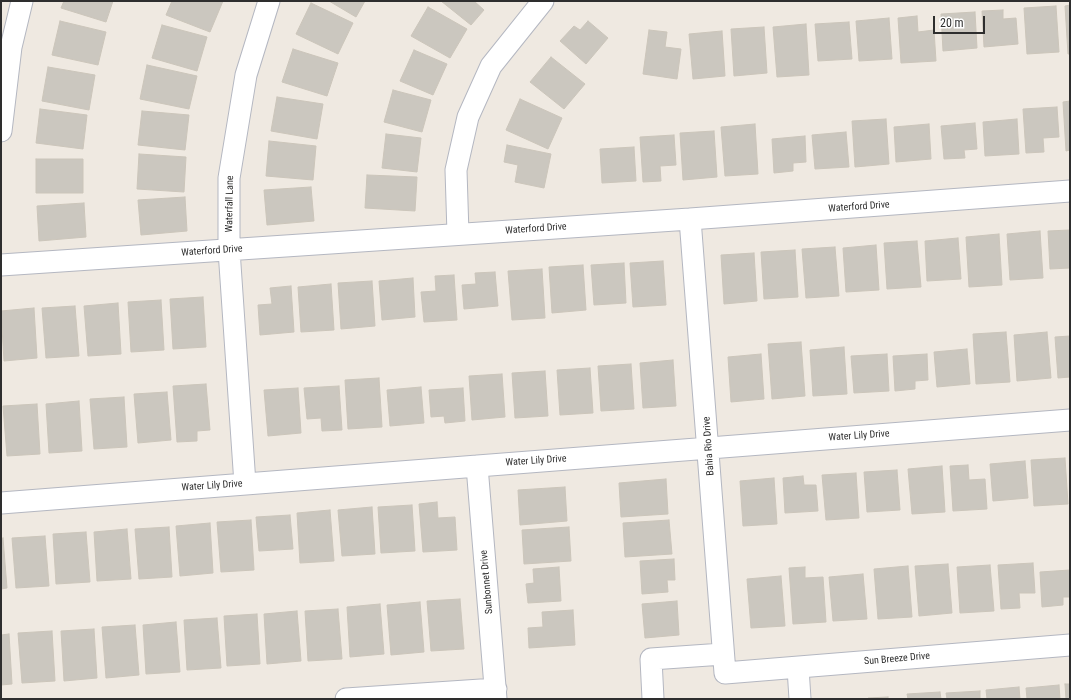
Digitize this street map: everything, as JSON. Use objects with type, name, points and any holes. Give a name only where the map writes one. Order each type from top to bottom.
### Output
[{"type":"street","points":[[1,131],[10,47],[22,1]]},
{"type":"street","name":"Waterfall Lane","points":[[245,484],[229,250],[229,178],[246,75],[269,1]]},
{"type":"street","points":[[458,234],[456,170],[468,117],[491,66],[543,1]]},
{"type":"street","name":"Waterford Drive","points":[[1,265],[690,219],[1070,191]]},
{"type":"street","name":"Bahia Rio Drive","points":[[690,219],[709,448],[724,663]]},
{"type":"street","name":"Water Lily Drive","points":[[1,503],[1070,420]]},
{"type":"street","name":"Sunbonnet Drive","points":[[477,466],[496,694]]},
{"type":"street","name":"Sun Breeze Drive","points":[[654,699],[651,659],[798,668],[1070,645]]},
{"type":"street","points":[[798,668],[800,699]]},
{"type":"street","points":[[346,699],[496,694]]},
{"type":"building","points":[[64,1],[113,1],[106,22],[61,8]]},
{"type":"building","points":[[172,1],[223,1],[210,32],[166,15]]},
{"type":"building","points":[[329,1],[365,1],[356,17]]},
{"type":"building","points":[[441,1],[474,1],[484,10],[471,25]]},
{"type":"building","points":[[311,3],[353,23],[338,54],[296,34]]},
{"type":"building","points":[[1070,5],[1070,54],[1068,54],[1065,6]]},
{"type":"building","points":[[1056,6],[1059,52],[1027,54],[1024,8]]},
{"type":"building","points":[[428,7],[467,29],[450,58],[411,36]]},
{"type":"building","points":[[1003,10],[1003,19],[1016,18],[1018,44],[984,47],[982,11]]},
{"type":"building","points":[[975,12],[977,48],[943,51],[941,14]]},
{"type":"building","points":[[917,16],[918,32],[934,30],[936,61],[901,63],[898,18]]},
{"type":"building","points":[[889,18],[892,59],[859,61],[856,21]]},
{"type":"building","points":[[60,21],[106,32],[98,65],[52,55]]},
{"type":"building","points":[[588,21],[608,38],[586,64],[560,41],[574,26],[580,30]]},
{"type":"building","points":[[849,22],[852,59],[818,61],[815,24]]},
{"type":"building","points":[[806,24],[809,75],[777,77],[773,27]]},
{"type":"building","points":[[162,25],[207,37],[197,71],[152,58]]},
{"type":"building","points":[[764,27],[767,73],[734,76],[731,29]]},
{"type":"building","points":[[649,30],[667,32],[665,47],[681,49],[677,79],[643,74]]},
{"type":"building","points":[[722,31],[725,76],[693,79],[689,34]]},
{"type":"building","points":[[293,49],[338,63],[327,96],[282,82]]},
{"type":"building","points":[[414,50],[447,64],[433,95],[400,81]]},
{"type":"building","points":[[551,57],[585,84],[564,109],[530,82]]},
{"type":"building","points":[[147,65],[197,76],[189,109],[140,99]]},
{"type":"building","points":[[48,67],[95,75],[89,110],[42,101]]},
{"type":"building","points":[[393,90],[431,100],[422,132],[384,122]]},
{"type":"building","points":[[277,97],[323,104],[317,139],[271,131]]},
{"type":"building","points":[[520,99],[562,118],[548,149],[506,130]]},
{"type":"building","points":[[1070,101],[1070,150],[1066,151],[1063,102]]},
{"type":"building","points":[[1057,107],[1059,137],[1043,138],[1044,152],[1026,153],[1023,109]]},
{"type":"building","points":[[40,109],[87,115],[83,149],[36,143]]},
{"type":"building","points":[[142,111],[189,115],[185,150],[138,145]]},
{"type":"building","points":[[886,119],[889,164],[855,167],[852,121]]},
{"type":"building","points":[[1017,119],[1019,154],[985,156],[983,122]]},
{"type":"building","points":[[975,123],[977,149],[964,150],[965,158],[944,159],[941,126]]},
{"type":"building","points":[[755,124],[758,174],[725,176],[721,127]]},
{"type":"building","points":[[929,124],[931,159],[896,162],[894,127]]},
{"type":"building","points":[[714,131],[717,177],[683,180],[680,133]]},
{"type":"building","points":[[846,132],[849,167],[815,169],[812,135]]},
{"type":"building","points":[[386,134],[421,138],[417,172],[382,168]]},
{"type":"building","points":[[674,135],[676,165],[660,166],[661,181],[643,182],[640,137]]},
{"type":"building","points":[[805,136],[806,162],[793,163],[793,171],[774,173],[772,139]]},
{"type":"building","points":[[269,141],[316,146],[313,180],[266,176]]},
{"type":"building","points":[[507,145],[551,154],[544,188],[515,182],[518,165],[504,162]]},
{"type":"building","points":[[634,147],[636,181],[602,183],[600,149]]},
{"type":"building","points":[[139,154],[186,157],[184,192],[137,189]]},
{"type":"building","points":[[36,159],[83,159],[83,193],[36,193]]},
{"type":"building","points":[[367,175],[417,177],[415,211],[365,208]]},
{"type":"building","points":[[311,187],[314,221],[267,225],[264,190]]},
{"type":"building","points":[[185,197],[187,231],[141,235],[138,200]]},
{"type":"building","points":[[84,203],[86,237],[39,241],[37,206]]},
{"type":"building","points":[[1070,230],[1070,268],[1050,269],[1048,231]]},
{"type":"building","points":[[1040,231],[1043,278],[1010,280],[1007,234]]},
{"type":"building","points":[[999,234],[1002,285],[969,287],[966,237]]},
{"type":"building","points":[[958,238],[961,279],[927,281],[925,241]]},
{"type":"building","points":[[917,241],[921,287],[887,289],[884,243]]},
{"type":"building","points":[[876,245],[879,290],[846,292],[843,248]]},
{"type":"building","points":[[835,247],[839,296],[806,298],[802,249]]},
{"type":"building","points":[[795,250],[798,297],[764,299],[761,252]]},
{"type":"building","points":[[754,253],[757,301],[724,304],[721,255]]},
{"type":"building","points":[[663,261],[666,305],[633,307],[630,263]]},
{"type":"building","points":[[624,263],[626,303],[594,305],[591,265]]},
{"type":"building","points":[[583,265],[586,310],[552,313],[549,267]]},
{"type":"building","points":[[542,269],[545,318],[512,320],[508,271]]},
{"type":"building","points":[[495,272],[498,306],[464,309],[462,285],[476,284],[475,273]]},
{"type":"building","points":[[454,275],[457,320],[424,322],[421,292],[436,291],[435,276]]},
{"type":"building","points":[[413,278],[415,317],[382,320],[379,281]]},
{"type":"building","points":[[372,281],[375,326],[341,329],[338,283]]},
{"type":"building","points":[[331,284],[334,330],[301,332],[298,287]]},
{"type":"building","points":[[291,286],[294,332],[260,335],[258,305],[272,304],[270,288]]},
{"type":"building","points":[[203,297],[206,347],[173,349],[170,299]]},
{"type":"building","points":[[161,300],[164,350],[131,352],[128,302]]},
{"type":"building","points":[[118,303],[121,354],[88,356],[84,306]]},
{"type":"building","points":[[75,306],[79,356],[46,358],[42,308]]},
{"type":"building","points":[[34,308],[37,358],[4,361],[1,311]]},
{"type":"building","points":[[1006,332],[1010,382],[976,384],[973,334]]},
{"type":"building","points":[[1047,332],[1051,378],[1017,381],[1014,335]]},
{"type":"building","points":[[1070,336],[1070,377],[1058,378],[1055,337]]},
{"type":"building","points":[[801,342],[805,396],[772,399],[768,344]]},
{"type":"building","points":[[844,347],[847,394],[813,396],[810,350]]},
{"type":"building","points":[[967,349],[970,384],[937,387],[934,352]]},
{"type":"building","points":[[761,354],[764,399],[731,402],[728,357]]},
{"type":"building","points":[[887,354],[889,391],[854,393],[851,356]]},
{"type":"building","points":[[927,354],[928,380],[915,381],[915,389],[895,391],[893,356]]},
{"type":"building","points":[[673,360],[676,406],[643,408],[640,363]]},
{"type":"building","points":[[631,364],[634,409],[601,411],[598,366]]},
{"type":"building","points":[[590,368],[593,413],[560,415],[557,370]]},
{"type":"building","points":[[545,371],[548,416],[515,418],[512,373]]},
{"type":"building","points":[[502,374],[505,417],[472,420],[469,376]]},
{"type":"building","points":[[379,378],[382,427],[348,429],[345,380]]},
{"type":"building","points":[[206,384],[210,430],[197,431],[197,441],[177,442],[173,386]]},
{"type":"building","points":[[339,386],[342,430],[322,431],[321,418],[307,419],[304,388]]},
{"type":"building","points":[[421,387],[424,423],[390,426],[387,390]]},
{"type":"building","points":[[298,388],[301,433],[268,436],[264,390]]},
{"type":"building","points":[[463,388],[465,421],[445,423],[444,416],[431,417],[429,390]]},
{"type":"building","points":[[167,392],[171,440],[138,443],[134,394]]},
{"type":"building","points":[[124,397],[127,447],[94,449],[90,399]]},
{"type":"building","points":[[79,401],[82,451],[49,453],[46,404]]},
{"type":"building","points":[[37,404],[40,454],[7,456],[3,406]]},
{"type":"building","points":[[1065,458],[1068,504],[1034,506],[1031,460]]},
{"type":"building","points":[[1025,461],[1028,498],[993,501],[990,464]]},
{"type":"building","points":[[968,465],[969,480],[985,479],[987,509],[953,511],[950,466]]},
{"type":"building","points":[[942,466],[945,512],[912,514],[908,469]]},
{"type":"building","points":[[897,470],[900,510],[867,512],[864,472]]},
{"type":"building","points":[[856,473],[859,518],[826,520],[822,475]]},
{"type":"building","points":[[803,476],[804,485],[816,485],[818,511],[785,513],[783,478]]},
{"type":"building","points":[[774,478],[777,524],[743,526],[740,481]]},
{"type":"building","points":[[666,479],[668,514],[621,517],[619,483]]},
{"type":"building","points":[[565,487],[567,521],[520,525],[518,490]]},
{"type":"building","points":[[437,502],[438,518],[455,517],[457,550],[423,552],[419,504]]},
{"type":"building","points":[[412,505],[415,551],[381,553],[378,507]]},
{"type":"building","points":[[372,507],[375,554],[342,556],[338,510]]},
{"type":"building","points":[[330,510],[334,561],[300,563],[297,513]]},
{"type":"building","points":[[290,515],[293,549],[259,551],[256,517]]},
{"type":"building","points":[[251,520],[254,570],[221,572],[217,522]]},
{"type":"building","points":[[669,520],[672,554],[625,557],[623,523]]},
{"type":"building","points":[[210,523],[213,573],[180,576],[176,526]]},
{"type":"building","points":[[169,527],[172,577],[139,579],[135,529]]},
{"type":"building","points":[[569,527],[571,561],[524,564],[522,530]]},
{"type":"building","points":[[127,529],[131,579],[97,581],[94,532]]},
{"type":"building","points":[[86,532],[90,582],[56,584],[53,534]]},
{"type":"building","points":[[45,536],[49,586],[16,588],[12,538]]},
{"type":"building","points":[[3,538],[7,588],[1,589],[1,539]]},
{"type":"building","points":[[674,559],[675,580],[667,580],[668,592],[642,594],[640,561]]},
{"type":"building","points":[[1033,563],[1035,593],[1019,593],[1020,608],[1001,609],[998,565]]},
{"type":"building","points":[[948,564],[952,613],[919,616],[915,566]]},
{"type":"building","points":[[990,565],[994,611],[960,613],[957,567]]},
{"type":"building","points":[[908,566],[912,617],[878,619],[874,569]]},
{"type":"building","points":[[559,567],[561,601],[528,603],[526,584],[534,583],[533,569]]},
{"type":"building","points":[[805,567],[805,578],[823,577],[826,622],[793,624],[789,568]]},
{"type":"building","points":[[1070,570],[1070,597],[1063,597],[1063,605],[1042,607],[1040,572]]},
{"type":"building","points":[[863,574],[867,619],[833,621],[829,577]]},
{"type":"building","points":[[781,576],[785,626],[751,628],[747,579]]},
{"type":"building","points":[[460,599],[464,649],[431,651],[427,601]]},
{"type":"building","points":[[677,601],[679,635],[645,638],[642,604]]},
{"type":"building","points":[[420,602],[424,652],[391,655],[387,605]]},
{"type":"building","points":[[380,604],[384,654],[350,657],[347,607]]},
{"type":"building","points":[[338,609],[342,659],[308,661],[305,611]]},
{"type":"building","points":[[573,610],[575,645],[529,648],[528,628],[543,627],[542,612]]},
{"type":"building","points":[[297,611],[301,661],[267,664],[264,614]]},
{"type":"building","points":[[257,614],[260,664],[227,666],[224,616]]},
{"type":"building","points":[[217,618],[221,668],[187,670],[184,620]]},
{"type":"building","points":[[176,622],[180,672],[146,674],[143,625]]},
{"type":"building","points":[[135,625],[139,675],[106,678],[102,627]]},
{"type":"building","points":[[94,629],[97,678],[64,681],[61,631]]},
{"type":"building","points":[[52,631],[55,681],[22,683],[18,633]]},
{"type":"building","points":[[9,634],[12,684],[1,685],[1,635]]},
{"type":"building","points":[[1065,684],[1070,684],[1070,699],[1066,699]]},
{"type":"building","points":[[1059,685],[1060,699],[1027,699],[1026,688]]},
{"type":"building","points":[[1019,687],[1020,699],[987,699],[986,690]]},
{"type":"building","points":[[980,691],[980,699],[947,699],[946,693]]},
{"type":"building","points":[[940,692],[941,699],[908,699],[907,694]]},
{"type":"building","points":[[888,697],[888,699],[868,699],[868,698]]}]
